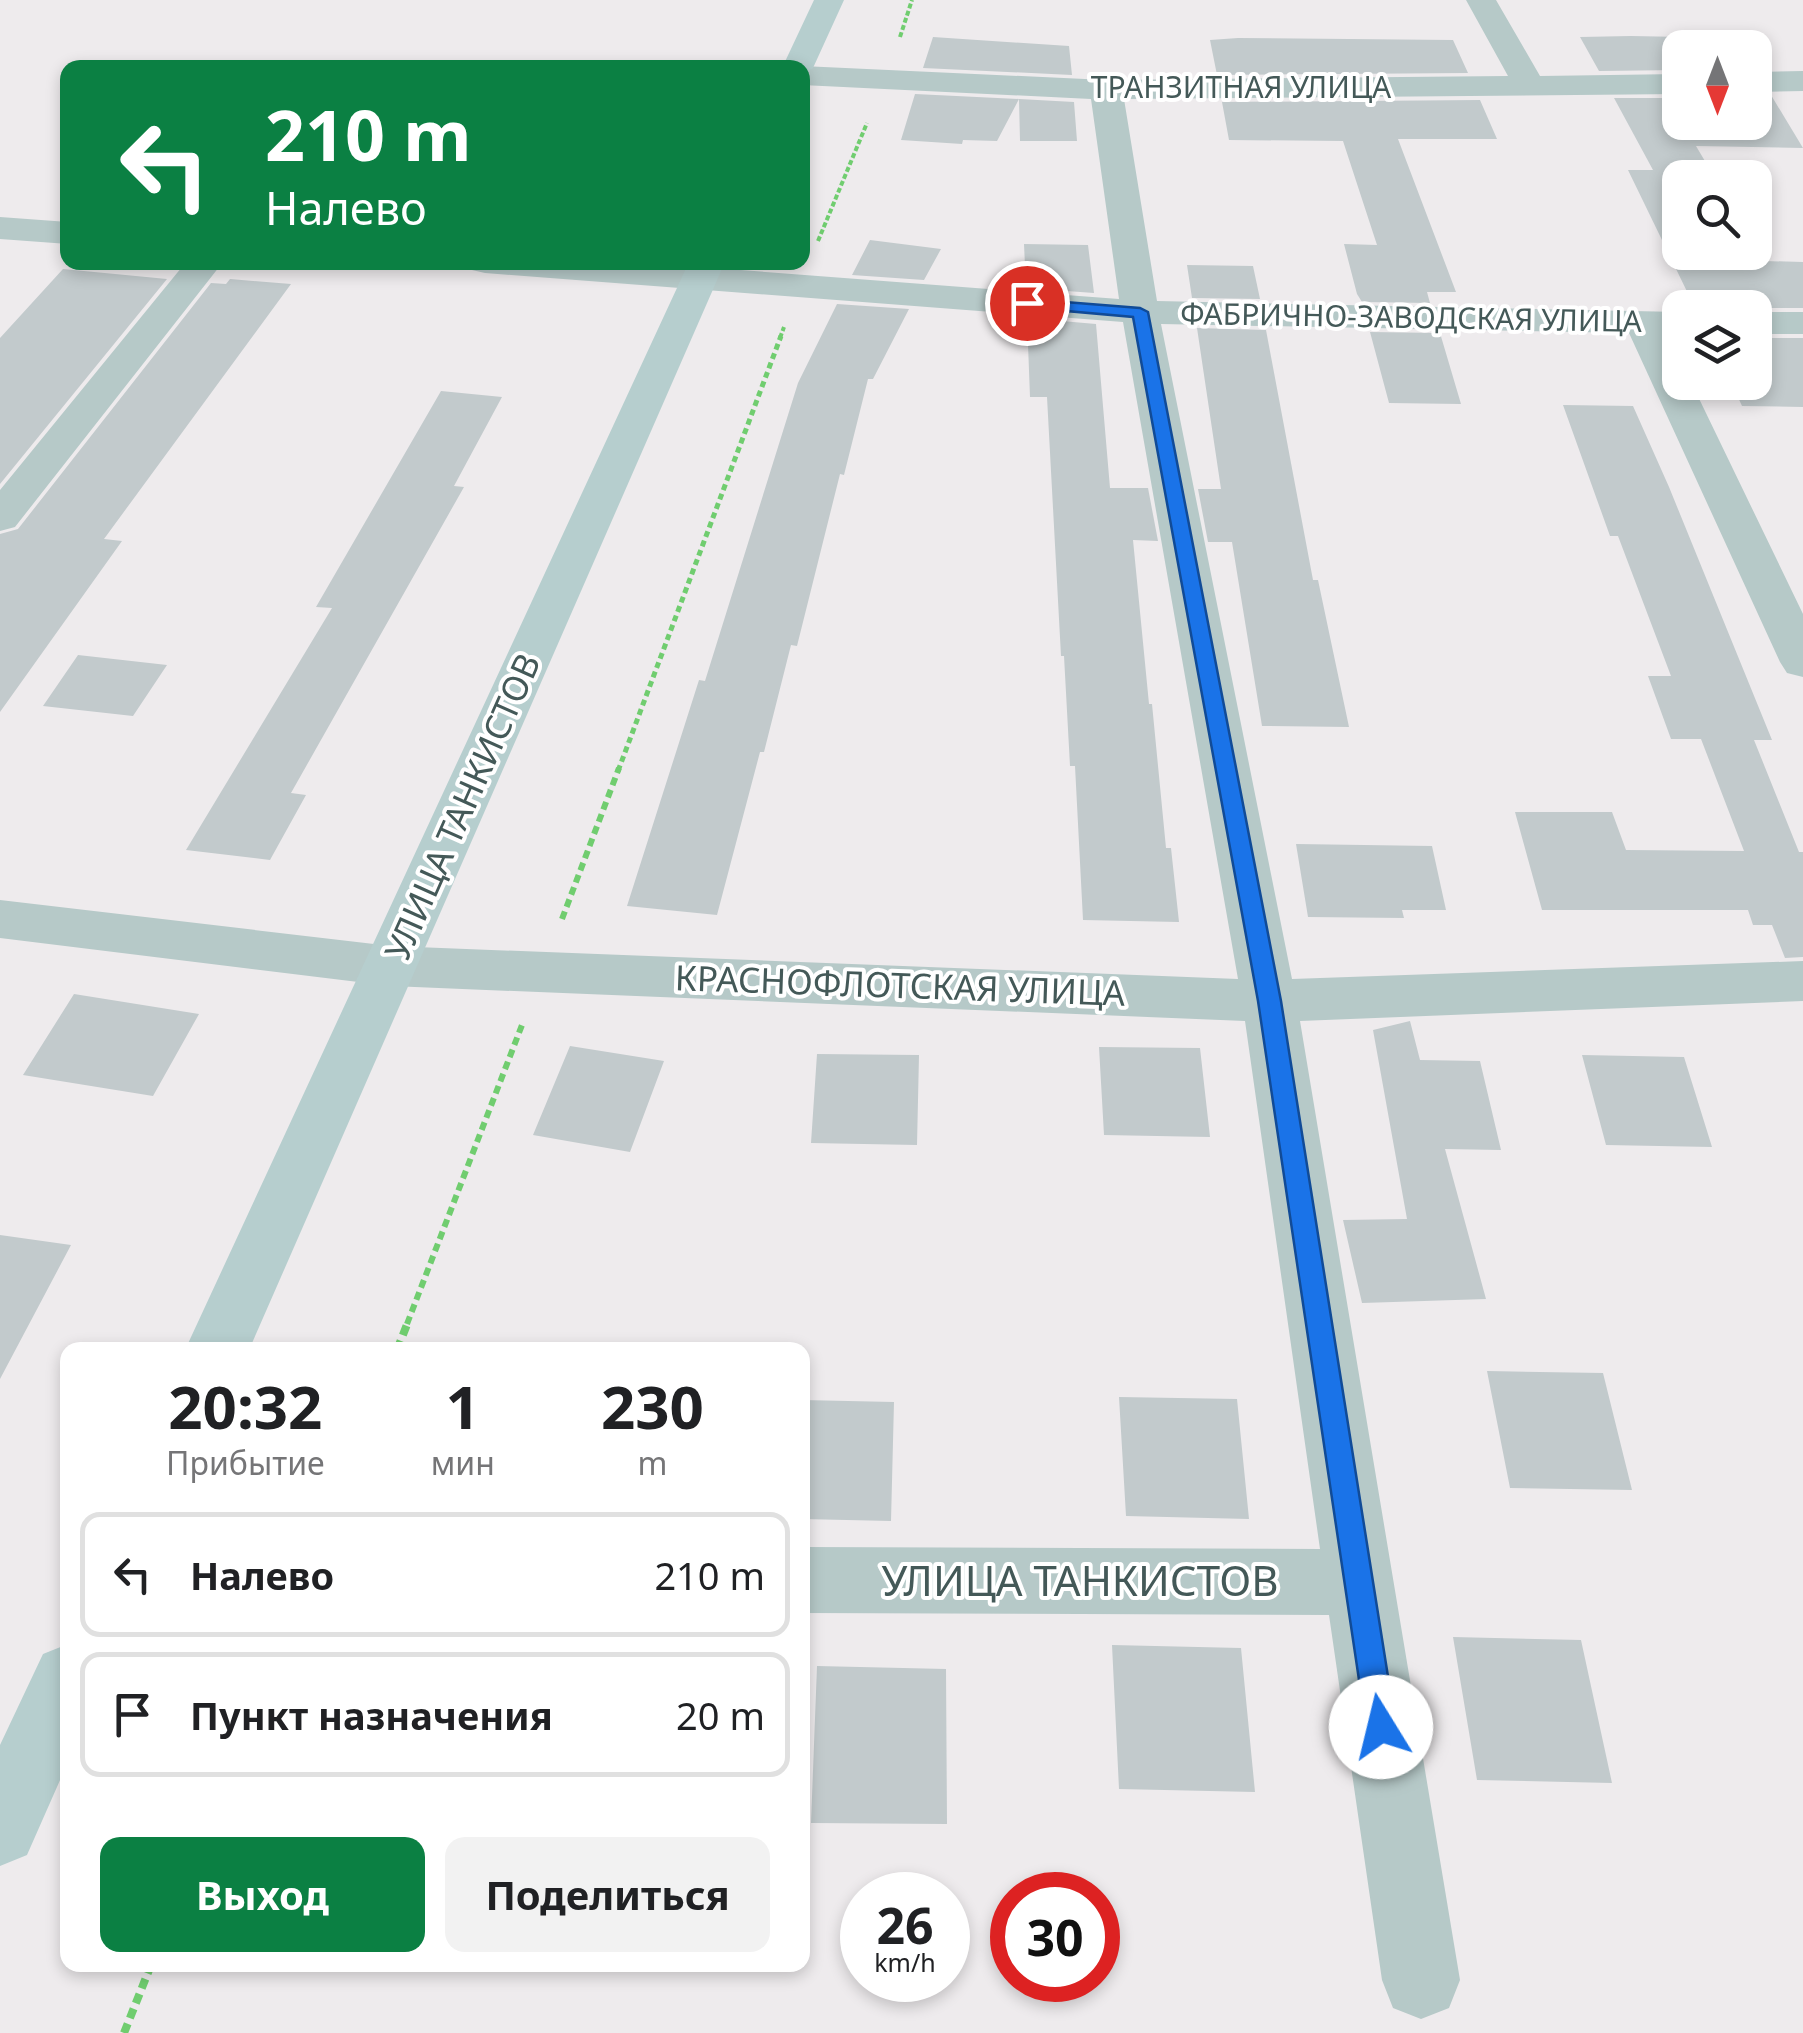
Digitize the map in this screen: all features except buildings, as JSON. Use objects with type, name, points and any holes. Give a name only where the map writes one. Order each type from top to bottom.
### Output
[{"type":"street","points":[[801,60],[829,0]]},
{"type":"street","points":[[1481,0],[1530,87]]},
{"type":"street","name":"ТРАНЗИТНАЯ УЛИЦА","points":[[810,75],[1106,90],[1662,84]]},
{"type":"street","points":[[1772,82],[1803,81]]},
{"type":"street","points":[[1106,90],[1140,312],[1269,1001],[1422,1980]]},
{"type":"street","points":[[0,228],[60,232]]},
{"type":"street","points":[[0,518],[199,270]]},
{"type":"street","name":"ФАБРИЧНО-ЗАВОДСКАЯ УЛИЦА","points":[[704,270],[800,285],[1140,312],[1662,323]]},
{"type":"street","name":"УЛИЦА ТАНКИСТОВ","points":[[221,1342],[704,270]]},
{"type":"street","points":[[1772,323],[1803,323]]},
{"type":"street","points":[[1694,400],[1803,662]]},
{"type":"street","name":"КРАСНОФЛОТСКАЯ УЛИЦА","points":[[0,918],[391,966],[1269,1001],[1803,981]]},
{"type":"street","name":"УЛИЦА ТАНКИСТОВ","points":[[810,1580],[1358,1582]]},
{"type":"street","points":[[0,1828],[60,1697]]},
{"type":"path","points":[[810,261],[886,79],[912,0]]},
{"type":"path","points":[[400,1342],[806,270]]},
{"type":"path","points":[[124,2033],[149,1972]]},
{"type":"route","points":[[1027,303],[1140,312],[1269,1001],[1381,1727]]}]
